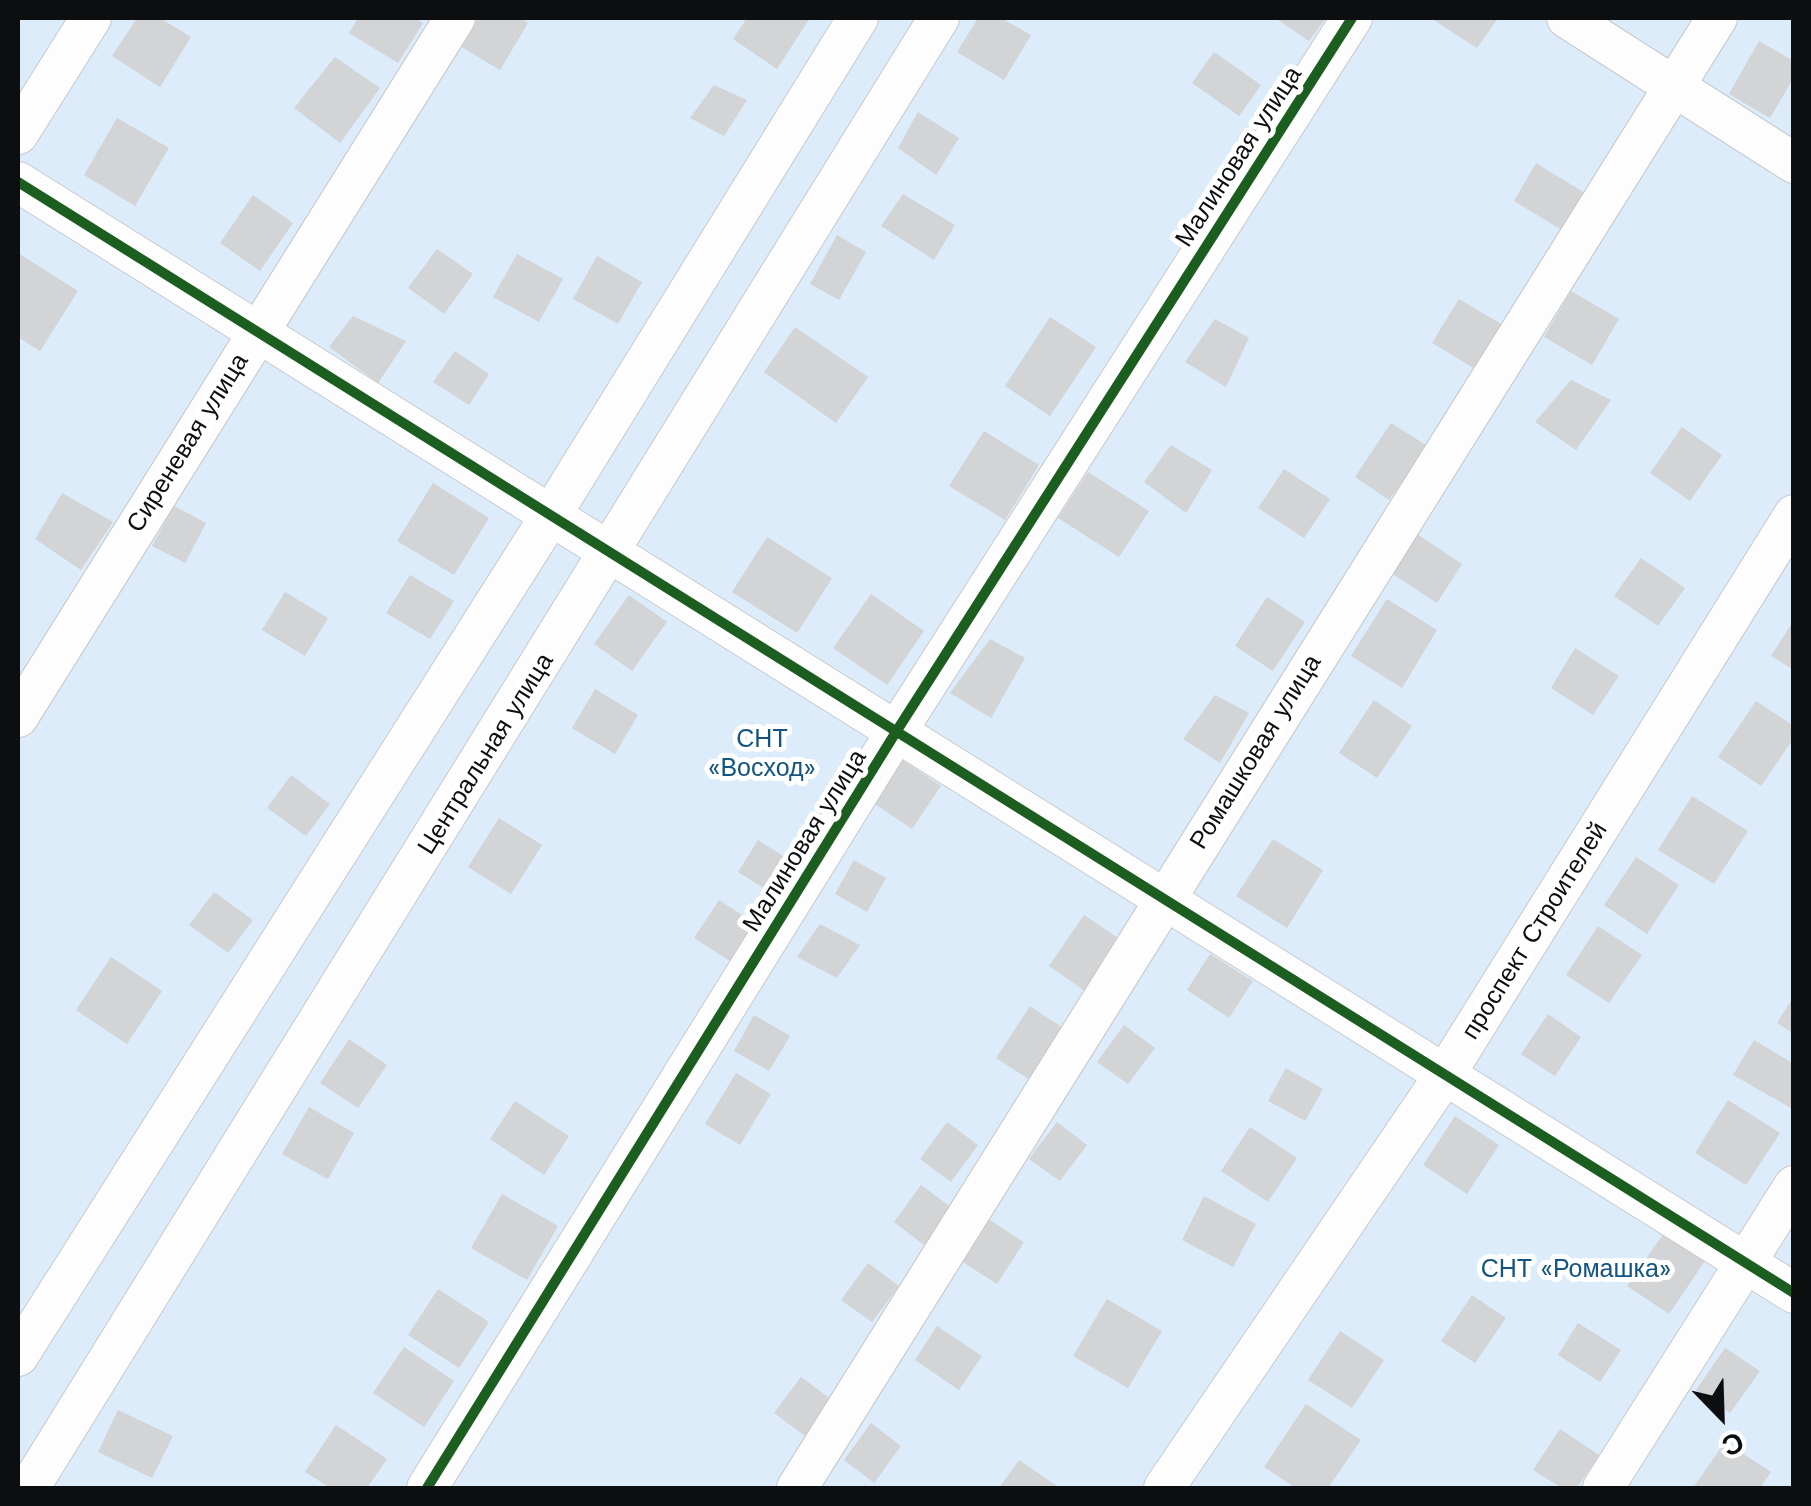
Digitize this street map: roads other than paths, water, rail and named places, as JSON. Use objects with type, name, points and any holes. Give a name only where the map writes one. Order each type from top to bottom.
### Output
[{"type":"street","points":[[18,134],[91,18]]},
{"type":"street","name":"Сиреневая улица","points":[[18,717],[455,18]]},
{"type":"street","points":[[18,1356],[551,515],[858,18]]},
{"type":"street","name":"Центральная улица","points":[[30,1488],[612,553],[939,18]]},
{"type":"street","name":"Малиновая улица","points":[[428,1488],[896,732],[1352,18]]},
{"type":"street","points":[[1567,18],[1794,163]]},
{"type":"street","name":"Ромашковая улица","points":[[797,1488],[1717,18]]},
{"type":"street","points":[[18,182],[1794,1293]]},
{"type":"street","name":"проспект Строителей","points":[[1164,1488],[1444,1076],[1794,515]]},
{"type":"street","points":[[1603,1488],[1794,1186]]},
{"type":"park label","name":"СНТ «Восход»","points":[[762,754]]},
{"type":"park label","name":"СНТ «Ромашка»","points":[[1576,1270]]}]
